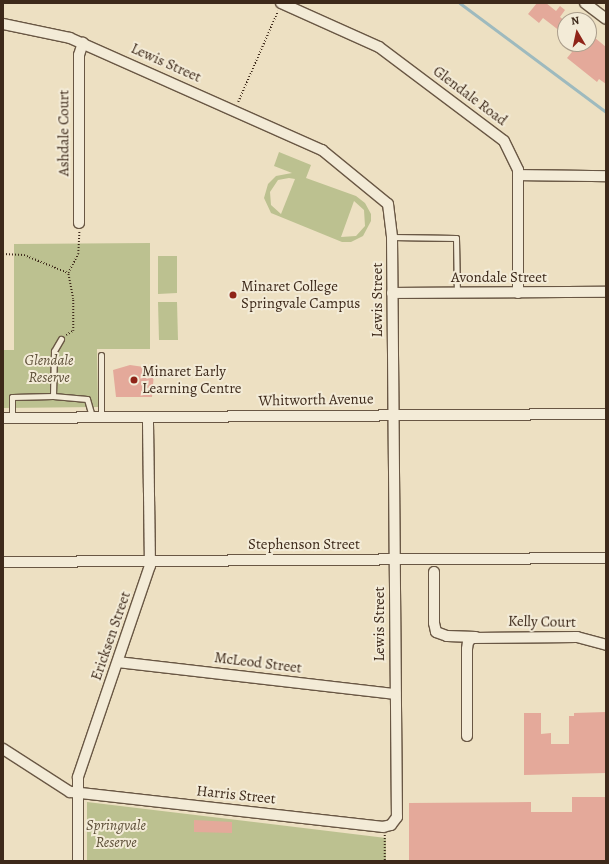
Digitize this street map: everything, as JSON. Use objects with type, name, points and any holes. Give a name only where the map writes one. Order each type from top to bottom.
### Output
[{"type":"street","points":[[585,3],[606,19]]},
{"type":"street","name":"Glendale Road","points":[[280,6],[389,53],[504,141],[515,162],[518,175],[518,293]]},
{"type":"street","name":"Lewis Street","points":[[3,24],[70,38],[83,43],[322,150],[388,204],[392,237],[397,814],[388,828]]},
{"type":"street","name":"Ashdale Court","points":[[79,223],[79,56],[83,43]]},
{"type":"street","points":[[518,175],[606,176]]},
{"type":"street","name":"Avondale Street","points":[[392,293],[606,292]]},
{"type":"street","name":"Whitworth Avenue","points":[[8,418],[148,418],[393,414],[606,414]]},
{"type":"street","name":"Ericksen Street","points":[[78,861],[78,777],[147,579],[150,561],[148,418]]},
{"type":"street","name":"Stephenson Street","points":[[3,562],[606,558]]},
{"type":"street","name":"Kelly Court","points":[[434,572],[434,623],[436,632],[447,636],[577,637],[606,645]]},
{"type":"street","points":[[467,736],[468,642],[476,637]]},
{"type":"street","name":"McLeod Street","points":[[118,662],[395,694]]},
{"type":"street","name":"Harris Street","points":[[3,749],[66,791],[388,828]]},
{"type":"lane","points":[[392,237],[456,238],[457,293]]},
{"type":"lane","points":[[53,396],[54,350],[61,339]]},
{"type":"lane","points":[[96,417],[101,355]]},
{"type":"lane","points":[[8,418],[12,397],[53,396],[87,399],[96,417]]},
{"type":"path","points":[[238,102],[280,6]]},
{"type":"path","points":[[61,339],[73,331],[73,299],[68,273],[80,248],[79,223]]},
{"type":"path","points":[[3,254],[24,255],[68,273]]},
{"type":"path","points":[[385,861],[388,828]]},
{"type":"green space","points":[[279,152],[311,165],[306,178],[356,196],[365,203],[371,214],[371,221],[363,236],[351,242],[342,242],[271,213],[264,198],[268,184],[276,176],[292,173],[274,166]],"holes":[[[289,178],[295,179],[281,214],[271,205],[270,192],[278,180]],[[354,201],[364,210],[365,226],[356,236],[341,237]]]},
{"type":"green space","name":"Glendale Reserve","points":[[150,243],[150,349],[97,349],[98,407],[3,408],[3,350],[14,350],[14,244]]},
{"type":"green space","points":[[158,256],[177,256],[177,293],[158,294]]},
{"type":"green space","points":[[158,302],[177,302],[178,340],[159,340]]},
{"type":"green space","name":"Springvale Reserve","points":[[87,802],[386,838],[386,861],[87,861]]},
{"type":"building","points":[[537,3],[546,3],[556,11],[560,6],[565,10],[564,12],[557,12],[557,29],[543,18],[539,23],[528,14]]},
{"type":"building","points":[[597,40],[606,47],[606,84],[599,79],[597,82],[567,58],[572,52],[597,52]]},
{"type":"building","name":"Minaret Early Learning Centre","points":[[130,365],[151,368],[150,373],[154,373],[152,397],[116,397],[113,370]]},
{"type":"building","points":[[606,712],[606,773],[524,775],[524,713],[541,713],[541,734],[551,733],[551,744],[569,744],[569,716],[574,716],[574,713]]},
{"type":"building","points":[[572,797],[606,797],[606,861],[409,861],[409,803],[531,802],[531,812],[572,812]]},
{"type":"building","points":[[194,820],[232,822],[232,833],[194,832]]},
{"type":"waterway","points":[[460,3],[606,112]]},
{"type":"place","name":"Minaret College Springvale Campus","points":[[233,295]]},
{"type":"place","name":"Minaret Early Learning Centre","points":[[134,380]]}]
